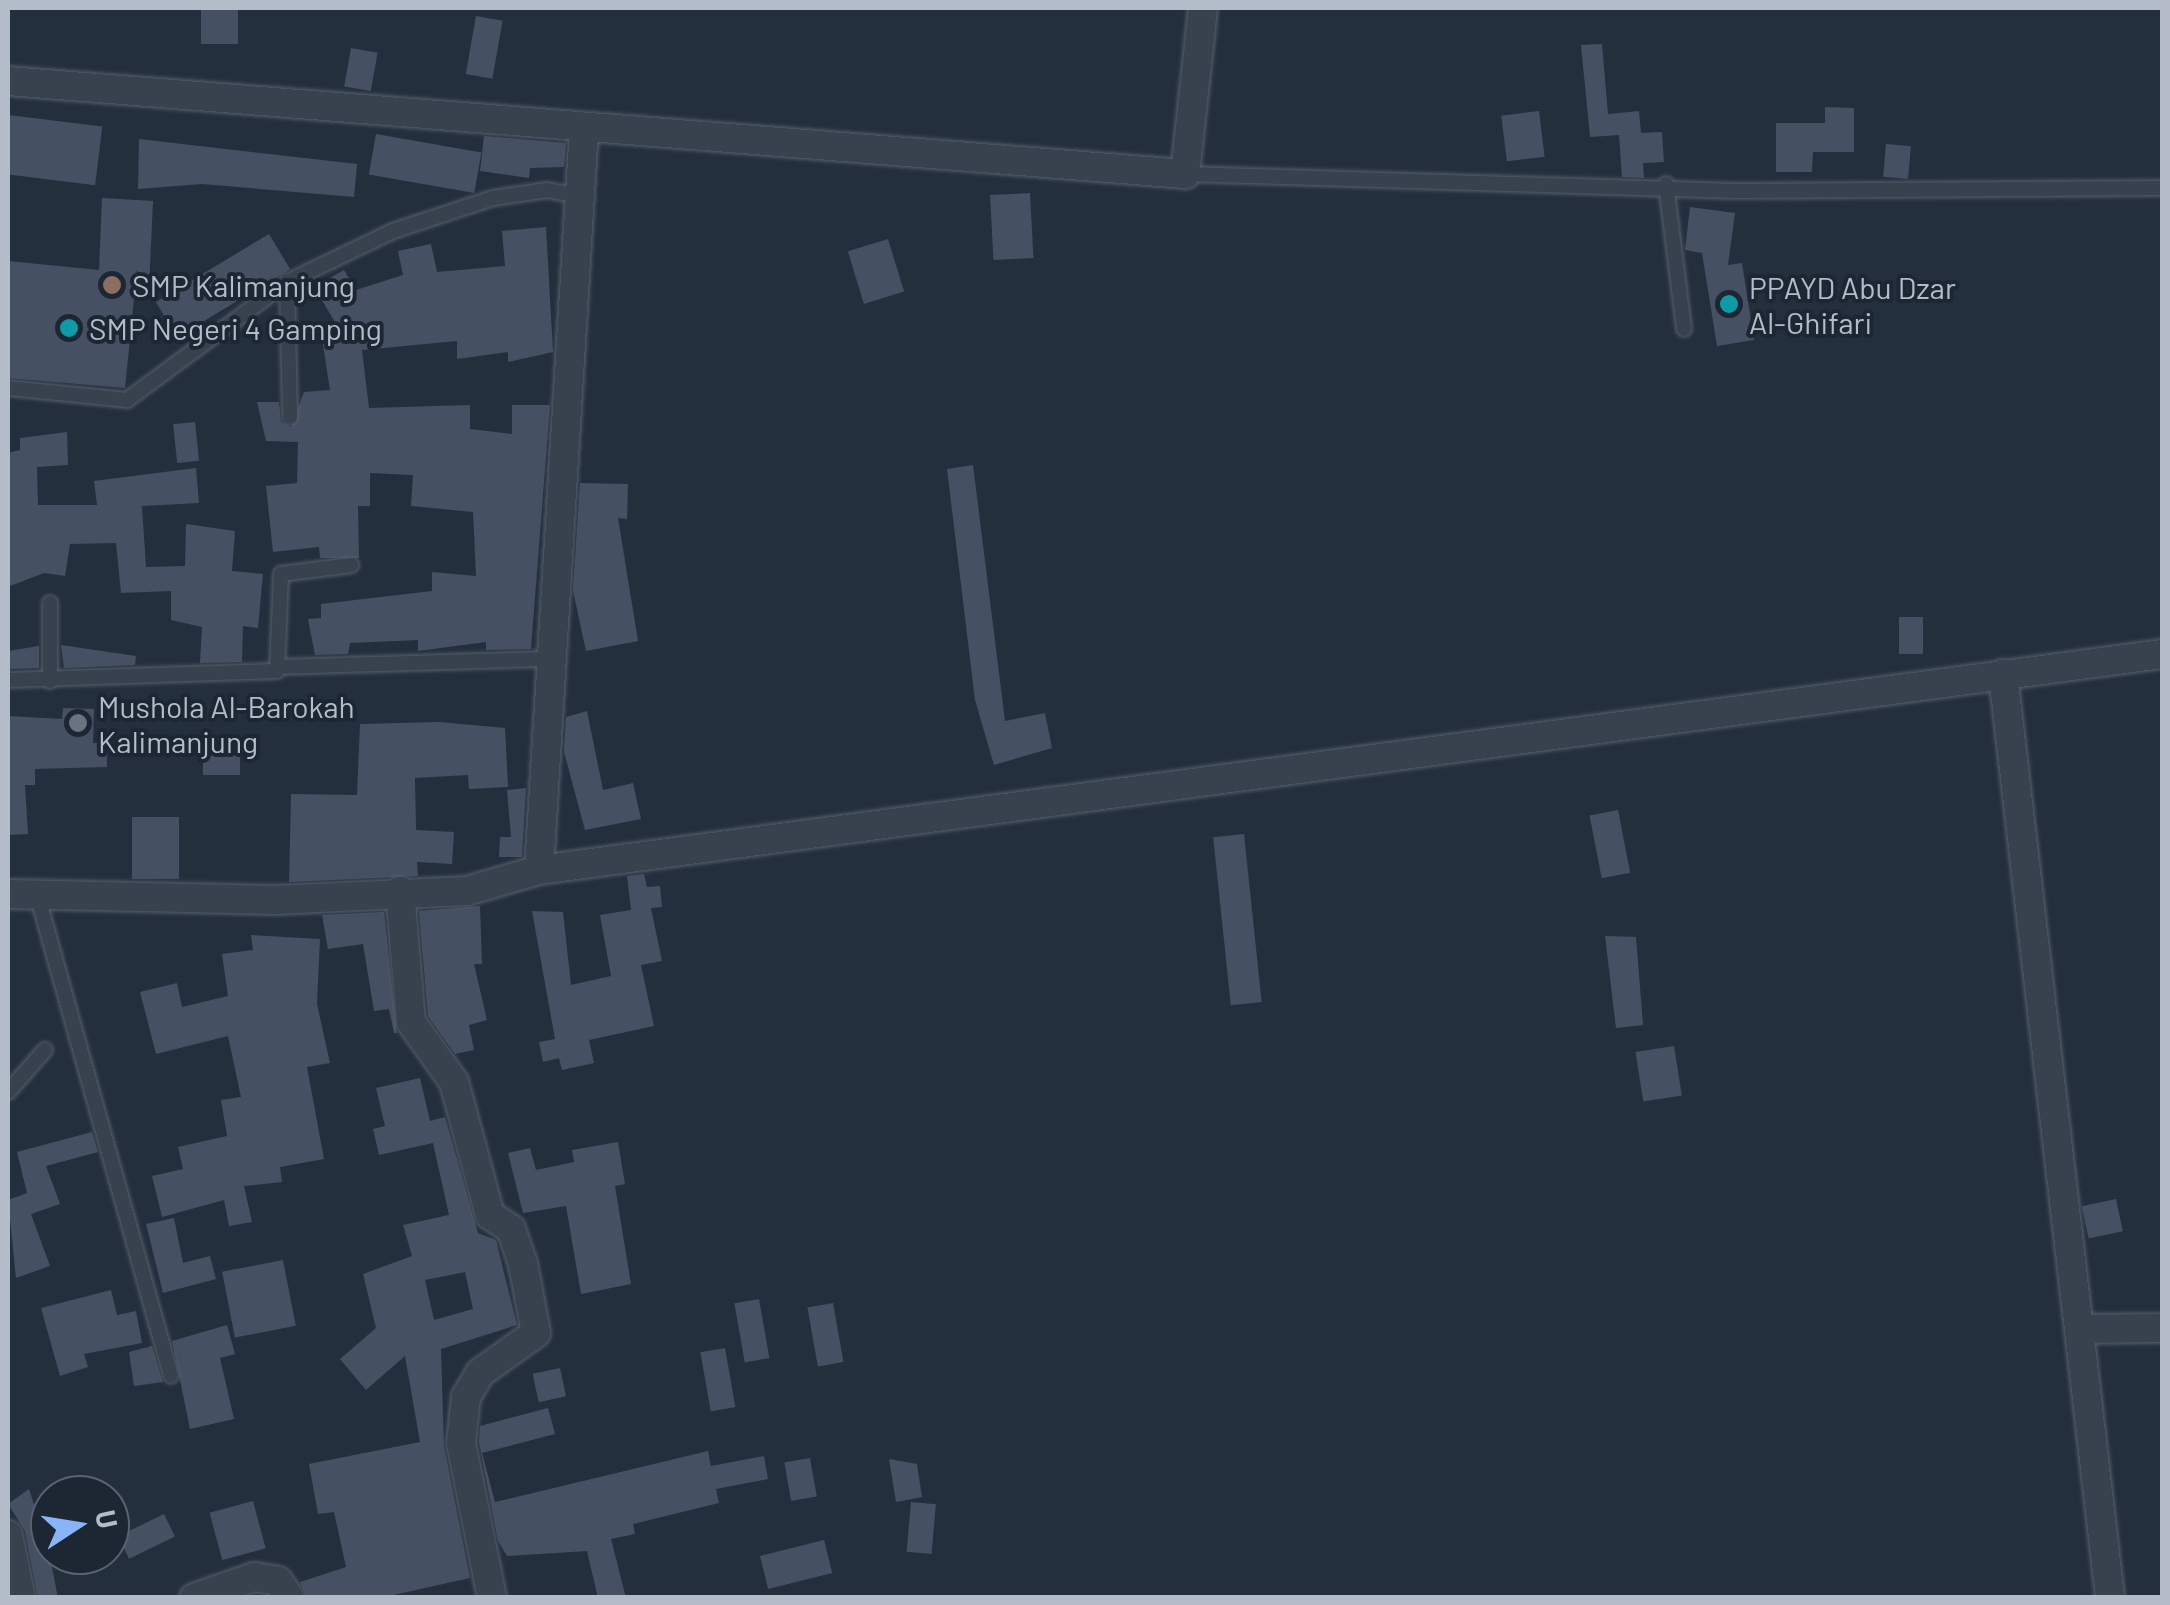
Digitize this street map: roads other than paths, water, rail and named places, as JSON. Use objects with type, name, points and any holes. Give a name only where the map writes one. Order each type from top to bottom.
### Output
[{"type":"street","points":[[8,81],[1185,174],[1203,8]]},
{"type":"street","points":[[539,870],[584,198],[584,128]]},
{"type":"street","points":[[8,894],[274,900],[495,887],[539,870],[2162,654]]},
{"type":"street","points":[[2003,674],[2110,1598]]},
{"type":"street","points":[[400,891],[411,1022],[454,1082],[478,1183],[523,1264],[536,1333],[480,1373],[466,1397],[461,1443],[492,1598]]},
{"type":"street","points":[[2080,1329],[2162,1328]]},
{"type":"street","points":[[8,1535],[21,1598]]},
{"type":"street","points":[[194,1598],[254,1577],[278,1581],[290,1598]]},
{"type":"lane","points":[[1185,174],[1666,184],[2162,188]]},
{"type":"lane","points":[[1666,184],[1684,329]]},
{"type":"lane","points":[[8,388],[127,400],[286,282],[462,207],[547,190],[584,198]]},
{"type":"lane","points":[[286,282],[290,418]]},
{"type":"lane","points":[[277,667],[281,574],[351,565]]},
{"type":"lane","points":[[50,603],[50,681]]},
{"type":"lane","points":[[8,680],[552,659]]},
{"type":"lane","points":[[37,894],[171,1376]]},
{"type":"lane","points":[[8,1092],[44,1050]]},
{"type":"place","name":"SMP Kalimanjung","points":[[112,285]]},
{"type":"place","name":"PPAYD Abu Dzar Al-Ghifari","points":[[1729,304]]},
{"type":"place","name":"SMP Negeri 4 Gamping","points":[[69,328]]},
{"type":"place","name":"Mushola Al-Barokah Kalimanjung","points":[[78,723]]}]
